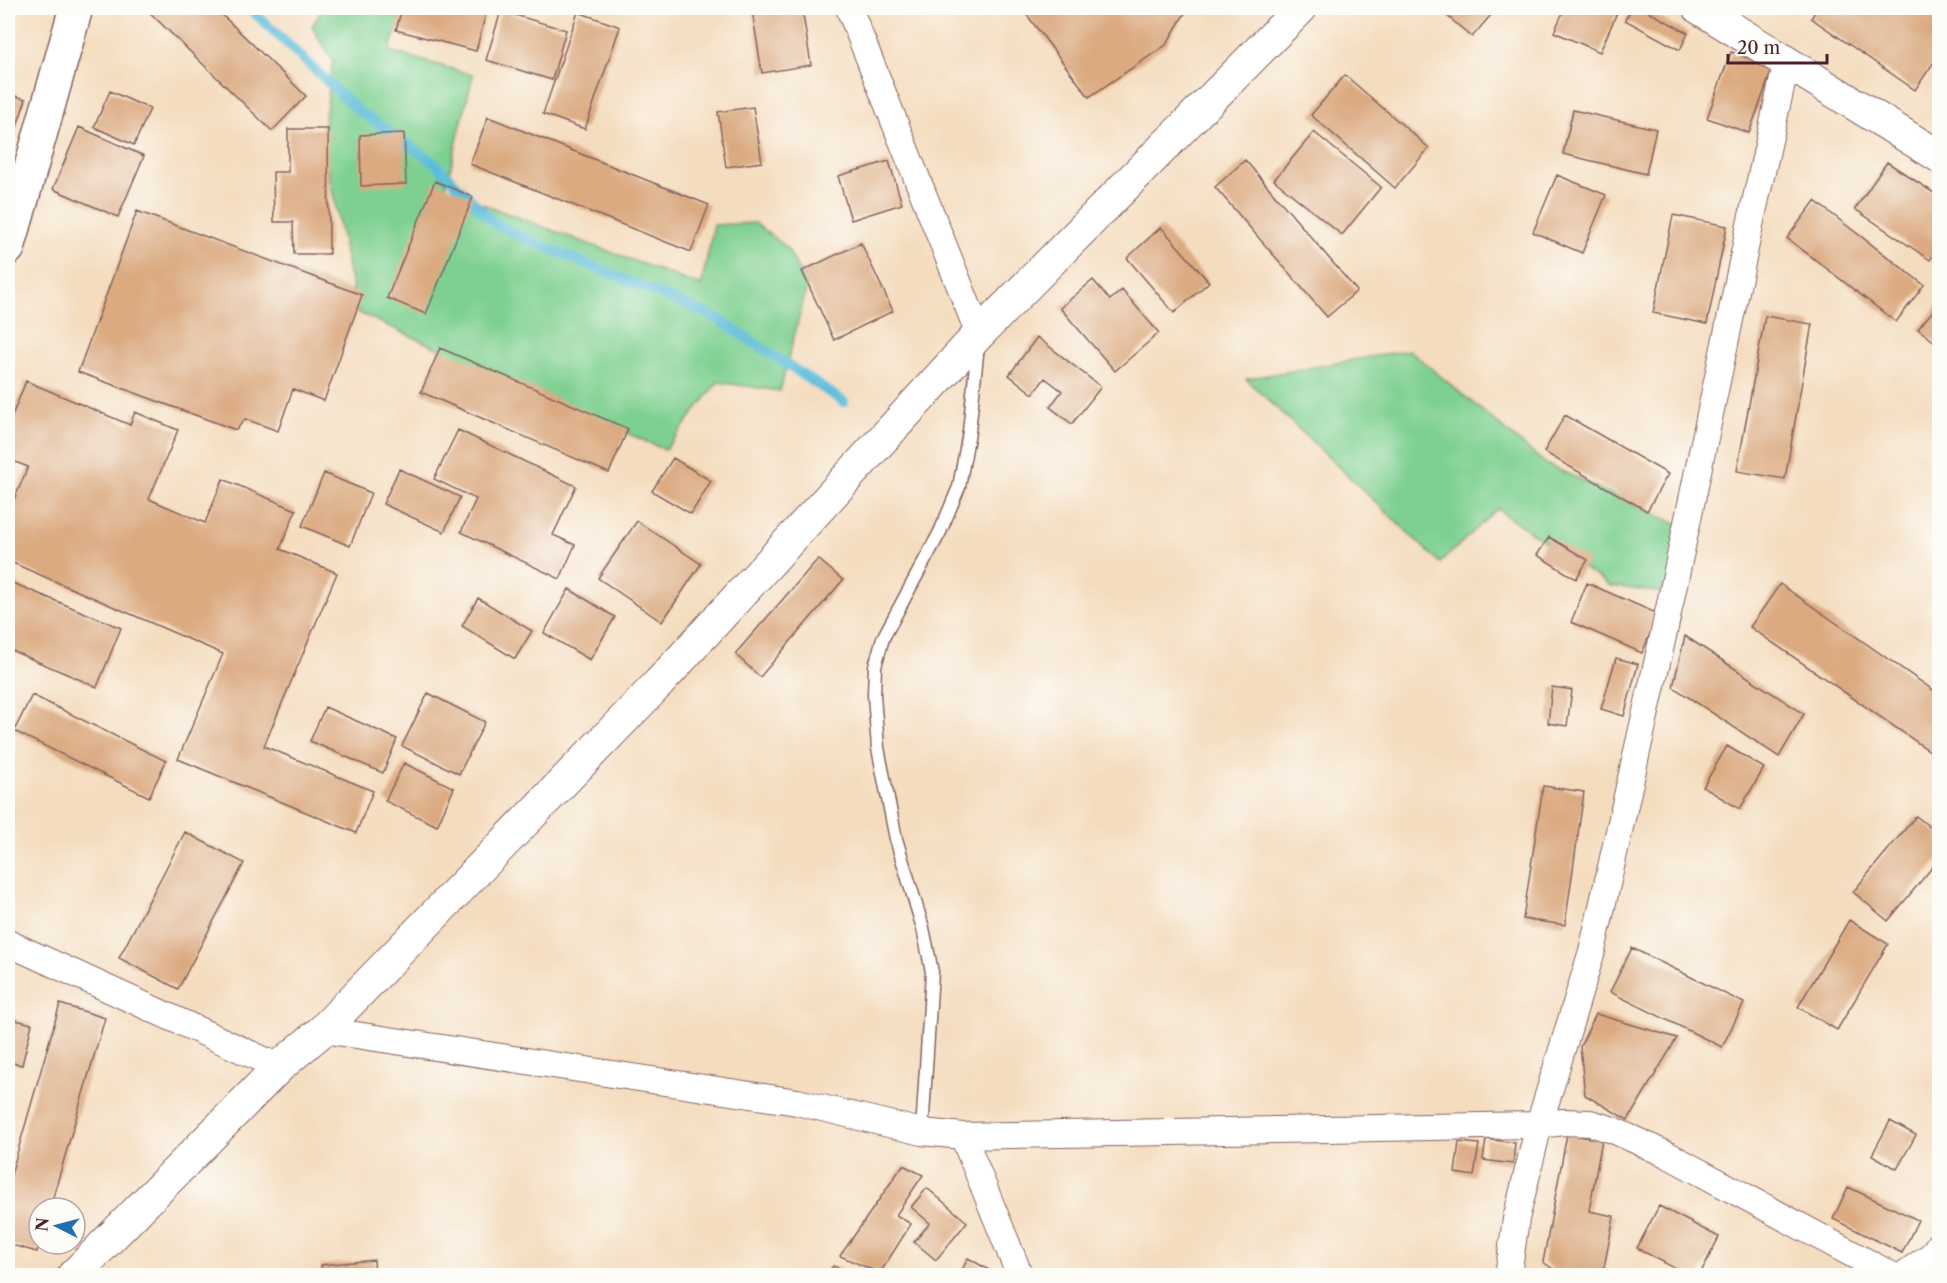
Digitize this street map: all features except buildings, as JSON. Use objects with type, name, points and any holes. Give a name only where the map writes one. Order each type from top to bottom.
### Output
[{"type":"main road","points":[[8,248],[76,8]]},
{"type":"street","points":[[849,8],[979,334]]},
{"type":"street","points":[[73,1275],[279,1067],[323,1030],[659,683],[979,334],[1301,8]]},
{"type":"street","points":[[1700,8],[1940,157]]},
{"type":"street","points":[[1508,1275],[1516,1219],[1539,1125],[1592,951],[1664,632],[1747,237],[1787,61]]},
{"type":"street","points":[[8,943],[279,1067]]},
{"type":"street","points":[[323,1030],[797,1102],[922,1132],[963,1136],[1590,1123],[1613,1130],[1668,1155],[1722,1186],[1893,1275]]},
{"type":"street","points":[[963,1136],[1020,1275]]},
{"type":"street","points":[[1902,1275],[1932,1255],[1940,1243]]},
{"type":"lane","points":[[922,1132],[932,972],[923,928],[896,839],[878,748],[874,695],[875,666],[883,638],[940,532],[959,487],[969,432],[979,334]]},
{"type":"green space","points":[[323,8],[404,8],[389,51],[473,75],[445,190],[701,286],[714,225],[755,223],[787,248],[807,286],[780,391],[718,382],[665,450],[357,312],[322,138],[333,61],[312,27]]},
{"type":"green space","points":[[1409,350],[1546,464],[1679,525],[1672,594],[1610,586],[1497,509],[1440,563],[1246,379]]},
{"type":"waterway","points":[[249,8],[358,110],[436,164],[494,223],[522,237],[715,317],[844,402]]}]
